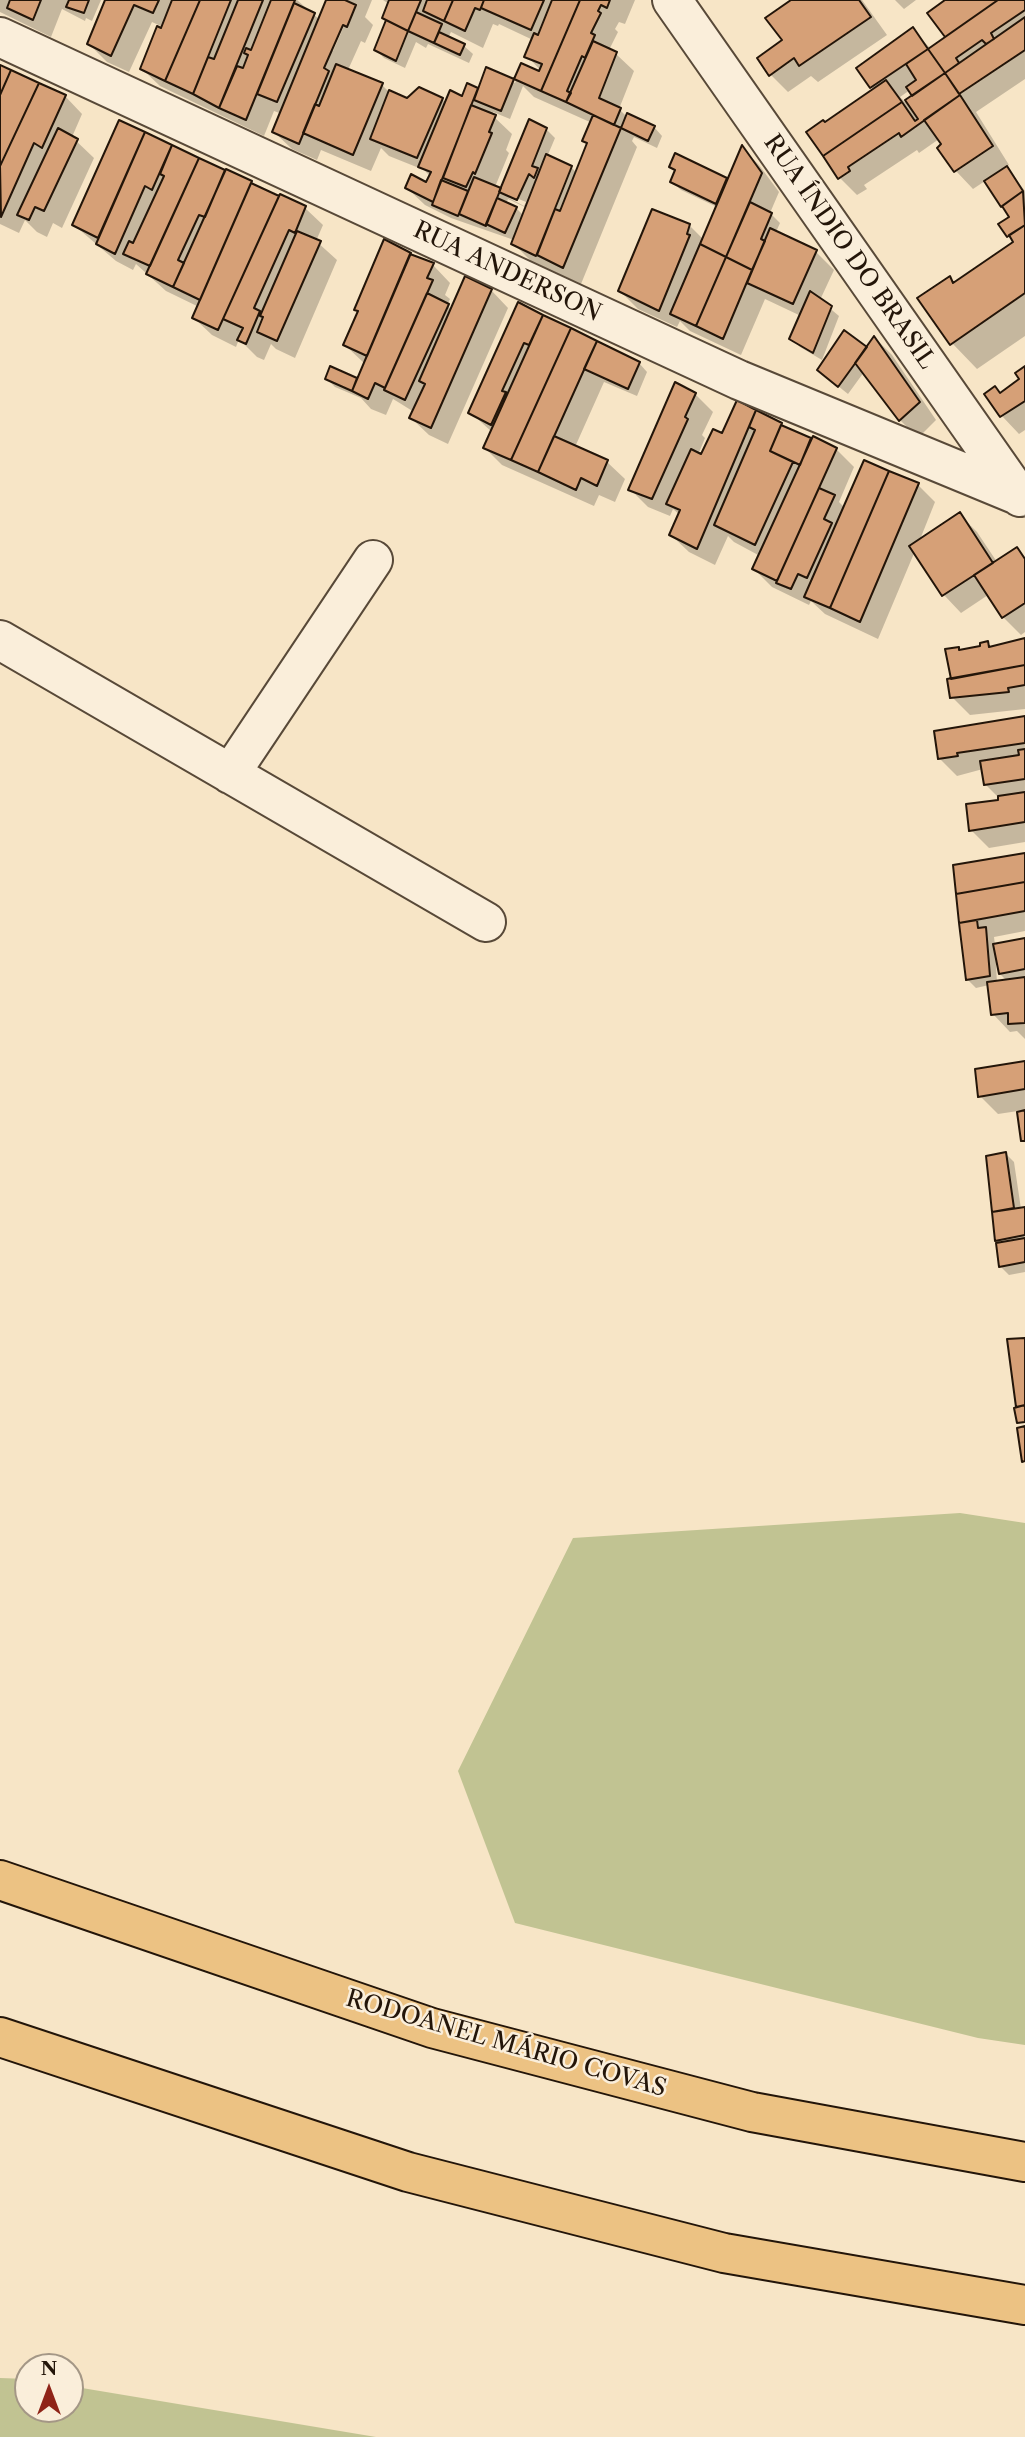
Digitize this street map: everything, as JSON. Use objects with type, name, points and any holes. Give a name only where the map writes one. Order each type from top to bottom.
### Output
[{"type":"highway","name":"RODOANEL MÁRIO COVAS","points":[[0,1880],[432,2028],[752,2112],[1025,2162]]},
{"type":"highway","points":[[0,2037],[422,2176],[724,2253],[1025,2305]]},
{"type":"street","name":"RUA ÍNDIO DO BRASIL","points":[[672,0],[1022,500]]},
{"type":"street","name":"RUA ANDERSON","points":[[0,37],[739,380],[1022,500]]},
{"type":"street","points":[[230,774],[373,560]]},
{"type":"street","points":[[5,652],[230,774],[486,922]]},
{"type":"green space","points":[[960,1513],[1025,1523],[1025,2045],[978,2038],[515,1923],[458,1771],[573,1538]]},
{"type":"green space","points":[[0,2378],[14,2378],[14,2423],[84,2423],[84,2388],[376,2437],[0,2437]]},
{"type":"building","points":[[10,0],[41,0],[33,20],[7,8]]},
{"type":"building","points":[[69,0],[89,0],[84,13],[66,7]]},
{"type":"building","points":[[105,0],[159,0],[153,13],[134,5],[111,56],[87,44]]},
{"type":"building","points":[[172,0],[200,0],[165,81],[140,69],[157,26],[161,28]]},
{"type":"building","points":[[200,0],[231,0],[193,94],[165,81]]},
{"type":"building","points":[[238,0],[263,0],[219,108],[193,94],[208,57],[214,59]]},
{"type":"building","points":[[271,0],[295,0],[246,120],[219,108],[237,66],[243,68],[248,55],[244,53],[246,48],[251,50]]},
{"type":"building","points":[[326,0],[345,0],[356,5],[347,27],[343,25],[324,68],[329,71],[299,144],[272,132]]},
{"type":"building","points":[[389,0],[421,0],[408,31],[382,18]]},
{"type":"building","points":[[427,0],[453,0],[444,21],[423,11]]},
{"type":"building","points":[[453,0],[484,0],[480,10],[475,8],[465,31],[444,21]]},
{"type":"building","points":[[484,0],[544,0],[531,30],[481,8]]},
{"type":"building","points":[[552,0],[580,0],[541,91],[514,79],[521,63],[539,71],[542,64],[524,57],[534,33],[538,35]]},
{"type":"building","points":[[580,0],[610,0],[607,8],[601,5],[598,11],[601,13],[591,33],[595,35],[585,58],[582,56],[567,91],[571,93],[566,102],[541,91]]},
{"type":"building","points":[[791,0],[859,0],[871,17],[799,66],[794,58],[769,76],[757,58],[782,40],[765,18]]},
{"type":"building","points":[[945,0],[998,0],[945,37],[927,13]]},
{"type":"building","points":[[998,0],[1025,0],[1025,10],[991,33],[994,39],[986,44],[982,40],[956,58],[959,63],[945,73],[928,49]]},
{"type":"building","points":[[294,3],[315,13],[277,102],[257,94]]},
{"type":"building","points":[[416,12],[442,24],[434,43],[408,31]]},
{"type":"building","points":[[1025,17],[1025,50],[959,94],[945,73]]},
{"type":"building","points":[[386,20],[408,31],[396,61],[374,50]]},
{"type":"building","points":[[913,27],[928,49],[870,88],[856,68]]},
{"type":"building","points":[[439,32],[465,44],[460,55],[434,43]]},
{"type":"building","points":[[593,41],[617,52],[599,98],[621,108],[614,125],[566,102]]},
{"type":"building","points":[[928,49],[945,73],[912,96],[906,87],[916,80],[906,64]]},
{"type":"building","points":[[336,64],[383,83],[353,155],[303,133],[315,104],[319,106]]},
{"type":"building","points":[[0,65],[11,70],[0,95]]},
{"type":"building","points":[[486,67],[514,79],[501,111],[474,100]]},
{"type":"building","points":[[11,70],[39,83],[0,166],[0,95]]},
{"type":"building","points":[[945,73],[960,95],[901,137],[899,133],[848,167],[850,171],[838,179],[823,156],[902,102],[915,121],[918,119],[905,100]]},
{"type":"building","points":[[886,80],[902,102],[823,156],[806,132]]},
{"type":"building","points":[[39,83],[66,95],[42,148],[34,143],[1,217],[0,166]]},
{"type":"building","points":[[467,83],[478,88],[433,202],[405,188],[411,174],[426,182],[431,172],[418,167],[450,90],[462,96]]},
{"type":"building","points":[[419,87],[443,98],[417,158],[370,139],[389,90],[407,98]]},
{"type":"building","points":[[960,95],[993,146],[954,172],[937,148],[941,144],[924,120]]},
{"type":"building","points":[[471,105],[496,115],[489,132],[492,133],[475,174],[473,172],[466,187],[443,178]]},
{"type":"building","points":[[627,113],[655,126],[648,141],[621,128]]},
{"type":"building","points":[[593,115],[621,128],[563,268],[537,255],[555,209],[560,211],[587,143],[582,141]]},
{"type":"building","points":[[529,119],[547,128],[532,166],[538,168],[534,178],[529,174],[517,200],[499,192]]},
{"type":"building","points":[[119,120],[145,132],[98,238],[72,225]]},
{"type":"building","points":[[58,128],[78,139],[44,211],[35,207],[29,220],[17,215]]},
{"type":"building","points":[[145,132],[172,145],[152,190],[145,186],[115,254],[96,244]]},
{"type":"building","points":[[172,145],[199,158],[150,266],[123,254],[129,241],[133,243],[164,176],[160,174]]},
{"type":"building","points":[[742,145],[762,173],[726,257],[700,244]]},
{"type":"building","points":[[675,153],[727,178],[716,204],[670,182],[675,170],[669,167]]},
{"type":"building","points":[[546,154],[572,166],[536,256],[511,244]]},
{"type":"building","points":[[199,158],[225,170],[205,217],[199,215],[178,260],[184,263],[173,287],[146,274]]},
{"type":"building","points":[[1007,166],[1023,191],[1001,207],[984,181]]},
{"type":"building","points":[[226,169],[252,181],[200,300],[173,287]]},
{"type":"building","points":[[474,177],[501,188],[486,226],[459,214]]},
{"type":"building","points":[[441,180],[468,191],[458,216],[432,205]]},
{"type":"building","points":[[251,183],[279,196],[218,330],[192,318]]},
{"type":"building","points":[[1023,191],[1025,225],[1007,237],[998,224],[1009,217],[1002,206]]},
{"type":"building","points":[[280,194],[306,206],[295,233],[289,230],[254,308],[260,311],[246,344],[237,340],[243,328],[223,319]]},
{"type":"building","points":[[497,198],[517,207],[505,233],[486,224]]},
{"type":"building","points":[[750,202],[772,213],[761,239],[765,241],[752,270],[726,257]]},
{"type":"building","points":[[652,209],[690,224],[687,234],[690,235],[659,311],[618,291]]},
{"type":"building","points":[[1025,225],[1025,293],[950,345],[917,298],[950,276],[953,283],[1013,242],[1009,235]]},
{"type":"building","points":[[770,228],[817,250],[793,304],[747,283]]},
{"type":"building","points":[[297,231],[321,241],[277,341],[257,332],[263,317],[260,316]]},
{"type":"building","points":[[384,239],[411,253],[367,356],[343,345],[358,311],[354,310]]},
{"type":"building","points":[[700,244],[726,257],[696,326],[670,314]]},
{"type":"building","points":[[410,254],[434,263],[427,278],[433,280],[385,388],[375,383],[368,399],[352,391]]},
{"type":"building","points":[[726,257],[752,270],[723,339],[696,326]]},
{"type":"building","points":[[465,276],[492,289],[431,428],[409,418],[425,384],[419,381]]},
{"type":"building","points":[[810,291],[832,306],[813,353],[789,339]]},
{"type":"building","points":[[427,293],[449,304],[405,400],[384,390]]},
{"type":"building","points":[[518,302],[543,315],[529,345],[524,343],[502,391],[506,392],[491,425],[468,413]]},
{"type":"building","points":[[543,315],[571,328],[511,460],[483,448]]},
{"type":"building","points":[[571,328],[597,341],[538,472],[511,460]]},
{"type":"building","points":[[844,330],[867,347],[838,387],[817,370]]},
{"type":"building","points":[[874,336],[920,402],[899,421],[855,363]]},
{"type":"building","points":[[597,341],[640,362],[628,389],[584,369]]},
{"type":"building","points":[[330,366],[357,378],[352,391],[325,379]]},
{"type":"building","points":[[1025,366],[1025,401],[1000,417],[984,394],[995,386],[1000,393],[1019,379],[1015,373]]},
{"type":"building","points":[[675,382],[696,393],[685,417],[688,419],[652,499],[628,490]]},
{"type":"building","points":[[737,400],[756,410],[697,549],[669,535],[680,510],[666,504],[691,449],[701,454],[713,429],[722,433]]},
{"type":"building","points":[[756,410],[782,423],[770,451],[793,462],[755,545],[714,525],[755,430],[749,427]]},
{"type":"building","points":[[781,425],[811,438],[800,465],[770,451]]},
{"type":"building","points":[[554,436],[608,460],[597,486],[581,478],[576,490],[538,472]]},
{"type":"building","points":[[813,436],[837,448],[777,581],[752,569]]},
{"type":"building","points":[[864,460],[889,471],[830,608],[804,597]]},
{"type":"building","points":[[889,471],[919,483],[860,622],[830,608]]},
{"type":"building","points":[[819,488],[835,495],[824,519],[832,523],[807,578],[798,574],[791,589],[776,583]]},
{"type":"building","points":[[960,512],[993,563],[942,596],[909,546]]},
{"type":"building","points":[[1017,547],[1025,559],[1025,603],[1002,618],[974,575]]},
{"type":"building","points":[[1025,638],[1025,665],[951,679],[945,649],[959,647],[959,650],[980,646],[980,643],[988,641],[989,647]]},
{"type":"building","points":[[1025,665],[1025,685],[1008,688],[1009,692],[950,698],[947,679]]},
{"type":"building","points":[[1025,716],[1025,743],[957,753],[958,756],[938,759],[934,731]]},
{"type":"building","points":[[1025,749],[1025,779],[984,785],[980,761],[1019,755],[1018,750]]},
{"type":"building","points":[[1025,792],[1025,822],[969,831],[966,804],[998,800],[998,796]]},
{"type":"building","points":[[1025,853],[1025,882],[956,894],[953,865]]},
{"type":"building","points":[[1025,882],[1025,911],[959,923],[956,894]]},
{"type":"building","points":[[977,920],[978,928],[986,927],[990,976],[966,980],[959,923]]},
{"type":"building","points":[[1025,938],[1025,969],[999,974],[993,944]]},
{"type":"building","points":[[1025,977],[1025,1023],[1008,1024],[1008,1013],[991,1015],[987,982]]},
{"type":"building","points":[[1025,1061],[1025,1089],[978,1097],[975,1069]]},
{"type":"building","points":[[1025,1110],[1025,1141],[1021,1141],[1017,1112]]},
{"type":"building","points":[[1006,1152],[1014,1208],[992,1212],[986,1156]]},
{"type":"building","points":[[1025,1207],[1025,1235],[995,1241],[992,1212]]},
{"type":"building","points":[[1025,1238],[1025,1262],[999,1267],[996,1243]]},
{"type":"building","points":[[1025,1338],[1025,1405],[1016,1407],[1007,1339]]},
{"type":"building","points":[[1025,1405],[1025,1422],[1017,1423],[1014,1408]]},
{"type":"building","points":[[1025,1426],[1025,1461],[1022,1462],[1017,1428]]}]
